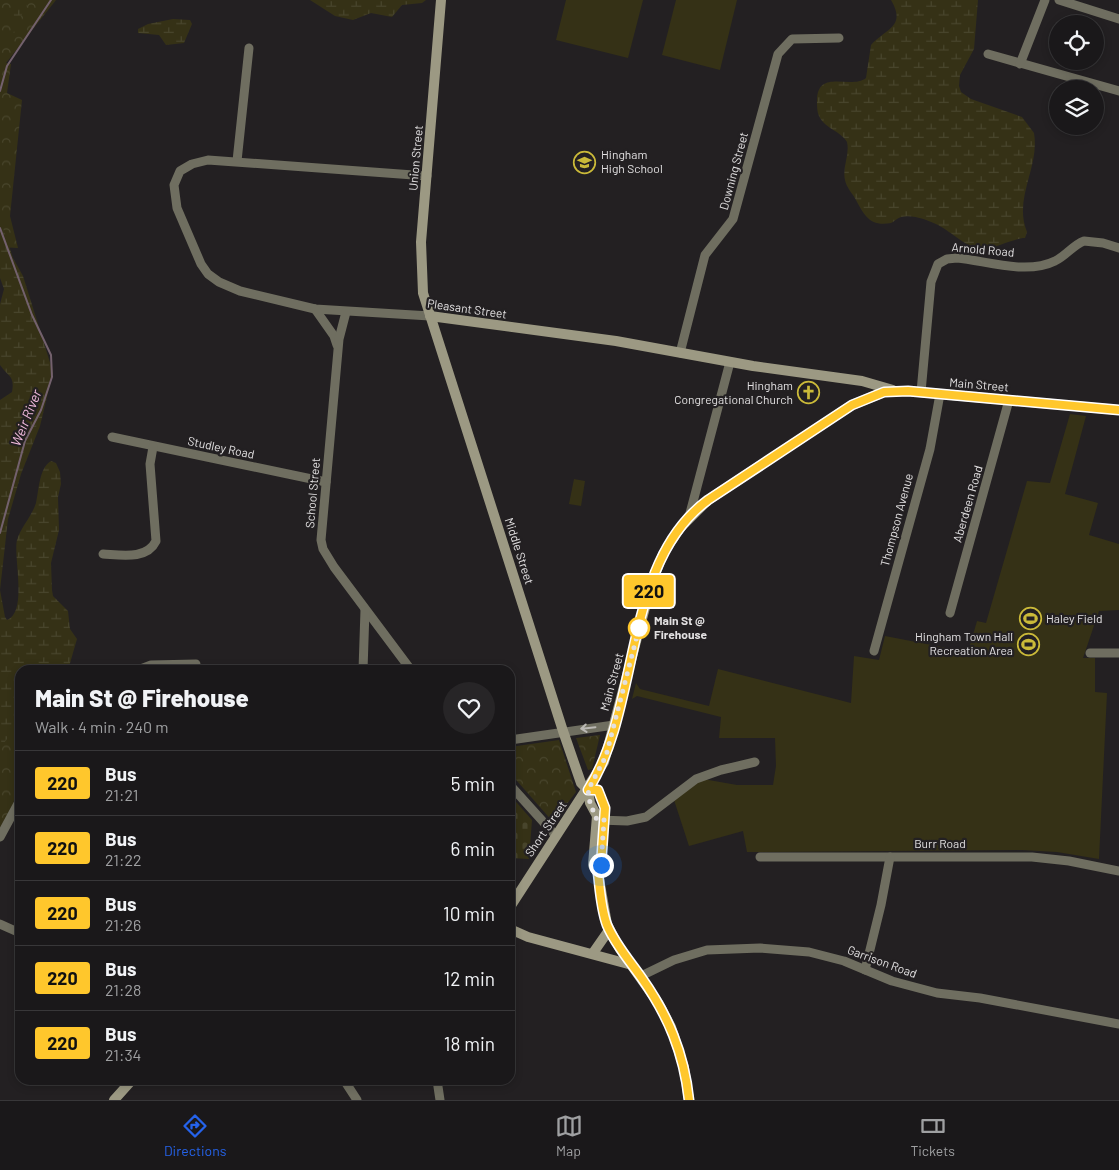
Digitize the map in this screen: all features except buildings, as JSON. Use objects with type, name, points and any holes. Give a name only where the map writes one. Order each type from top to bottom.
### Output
[{"type":"street","name":"Union Street","points":[[430,316],[424,293],[421,266],[441,0]]},
{"type":"street","points":[[1020,64],[1045,0]]},
{"type":"street","points":[[1059,0],[1119,19]]},
{"type":"street","name":"Downing Street","points":[[680,353],[705,255],[734,219],[778,54],[792,39],[839,38]]},
{"type":"street","points":[[237,161],[249,48]]},
{"type":"street","points":[[988,54],[1119,92]]},
{"type":"street","name":"Pleasant Street","points":[[427,176],[208,160],[192,164],[180,171],[176,179],[174,191],[177,208],[201,264],[212,278],[231,288],[315,309],[430,316],[600,339],[730,362],[856,380],[896,391]]},
{"type":"street","name":"Arnold Road","points":[[921,392],[931,282],[938,264],[947,259],[957,258],[1021,266],[1039,266],[1056,261],[1084,241],[1119,248]]},
{"type":"street","points":[[315,309],[334,336],[338,349]]},
{"type":"street","name":"School Street","points":[[346,312],[338,349],[321,528],[323,549],[407,665]]},
{"type":"street","name":"Middle Street","points":[[430,316],[563,731],[578,775],[588,790]]},
{"type":"street","points":[[689,517],[730,362]]},
{"type":"street","name":"Main Street","points":[[588,790],[604,762],[654,576],[672,538],[689,517],[708,500],[847,408],[874,395],[896,391],[921,392],[1119,410]]},
{"type":"street","name":"Thompson Avenue","points":[[874,651],[930,449],[940,394]]},
{"type":"street","name":"Aberdeen Road","points":[[950,614],[1009,400]]},
{"type":"street","name":"Studley Road","points":[[112,438],[326,482]]},
{"type":"street","points":[[103,554],[142,554],[153,547],[156,541],[150,464],[153,447]]},
{"type":"street","points":[[364,608],[366,625],[365,665]]},
{"type":"street","points":[[1090,653],[1119,653]]},
{"type":"street","points":[[151,665],[196,664]]},
{"type":"street","points":[[515,739],[614,725]]},
{"type":"street","points":[[601,820],[627,821],[646,817],[696,778],[755,762]]},
{"type":"street","points":[[588,790],[590,803],[601,820],[598,851],[593,865],[598,873],[604,914],[610,930],[664,1013],[676,1040],[689,1100]]},
{"type":"street","name":"Short Street","points":[[515,898],[588,790]]},
{"type":"street","points":[[515,791],[556,836]]},
{"type":"street","points":[[0,837],[15,809]]},
{"type":"street","name":"Burr Road","points":[[760,857],[1032,857],[1075,862],[1119,871]]},
{"type":"street","points":[[865,970],[890,857]]},
{"type":"street","points":[[0,924],[15,930]]},
{"type":"street","points":[[593,953],[610,930]]},
{"type":"street","points":[[515,931],[528,937],[632,965]]},
{"type":"street","points":[[515,937],[528,937]]},
{"type":"street","name":"Garrison Road","points":[[641,976],[674,960],[698,952],[727,949],[809,952],[844,961],[892,981],[937,993],[980,998],[1119,1024]]},
{"type":"street","points":[[114,1100],[128,1085]]},
{"type":"street","points":[[347,1085],[357,1100]]},
{"type":"street","points":[[438,1085],[440,1100]]},
{"type":"green space","points":[[0,0],[56,0],[6,63],[11,64],[7,93],[22,100],[10,216],[18,248],[0,247]]},
{"type":"green space","points":[[16,0],[30,0],[17,23],[13,37],[10,38]]},
{"type":"green space","points":[[310,0],[426,0],[422,3],[402,5],[392,17],[371,13],[353,20],[335,16]]},
{"type":"green space","points":[[566,0],[643,0],[628,58],[556,40]]},
{"type":"green space","points":[[676,0],[737,0],[720,70],[662,55]]},
{"type":"green space","points":[[891,0],[978,0],[974,49],[960,75],[959,86],[961,92],[971,99],[1022,117],[1034,133],[1035,146],[1023,207],[1027,232],[1025,238],[979,249],[966,244],[938,225],[920,218],[905,216],[891,223],[878,223],[865,215],[848,188],[844,175],[848,152],[847,142],[841,135],[825,124],[819,116],[817,111],[818,91],[829,82],[852,82],[866,78],[871,45],[892,27],[897,16]]},
{"type":"green space","points":[[173,19],[190,20],[192,24],[184,43],[166,45],[159,35],[138,33],[138,29],[148,24]]},
{"type":"green space","points":[[0,219],[13,258],[23,276],[53,372],[40,426],[21,474],[8,519],[0,590],[0,400],[12,392],[13,382],[0,365],[0,304],[4,289],[0,278]]},
{"type":"green space","name":"Hingham Town Hall Recreation Area","points":[[1070,414],[1086,416],[1065,494],[1098,503],[1089,535],[1119,544],[1119,610],[1099,611],[1083,658],[1095,658],[1095,692],[1107,693],[1099,859],[1057,852],[1022,850],[747,852],[743,831],[689,846],[674,800],[703,779],[737,785],[773,785],[776,766],[775,738],[719,738],[721,717],[637,696],[632,699],[636,683],[640,689],[709,706],[718,669],[851,703],[854,656],[879,660],[885,636],[968,652],[977,621],[986,623],[1027,481],[1050,483]]},
{"type":"green space","points":[[51,461],[56,463],[60,472],[61,484],[58,497],[59,530],[51,563],[52,590],[53,596],[68,611],[70,629],[77,639],[69,665],[15,665],[15,723],[12,724],[7,739],[0,748],[0,590],[7,620],[13,615],[17,607],[17,540],[36,503],[44,469]]},
{"type":"green space","points":[[574,479],[585,481],[581,506],[569,504]]},
{"type":"green space","points":[[15,680],[15,797],[0,828],[0,697]]},
{"type":"green space","points":[[600,735],[592,769],[588,770],[576,738]]},
{"type":"green space","points":[[559,740],[576,792],[553,822],[515,779],[515,746]]},
{"type":"green space","points":[[515,801],[532,820],[529,859],[515,858]]},
{"type":"waterway","name":"Weir River","points":[[0,91],[7,66],[51,0]]},
{"type":"waterway","name":"Weir River","points":[[0,228],[32,315],[51,355],[52,377],[41,410],[25,441],[0,533]]},
{"type":"bus line","name":"220","points":[[689,1100],[684,1068],[671,1027],[641,976],[620,949],[607,924],[598,873],[601,865],[605,808],[598,790],[588,790],[606,756],[648,595],[660,561],[672,538],[689,517],[708,500],[852,405],[884,392],[908,391],[1119,410]]},
{"type":"place","name":"Hingham High School","points":[[585,162]]},
{"type":"place","name":"Hingham Congregational Church","points":[[809,393]]},
{"type":"place","name":"Haley Field","points":[[1030,619]]},
{"type":"place","name":"Main St @ Firehouse","points":[[639,628]]},
{"type":"place","name":"Hingham Town Hall Recreation Area","points":[[1029,644]]},
{"type":"route","points":[[601,865],[604,820],[597,820],[596,812],[590,803],[588,790],[606,756],[639,628]]}]
